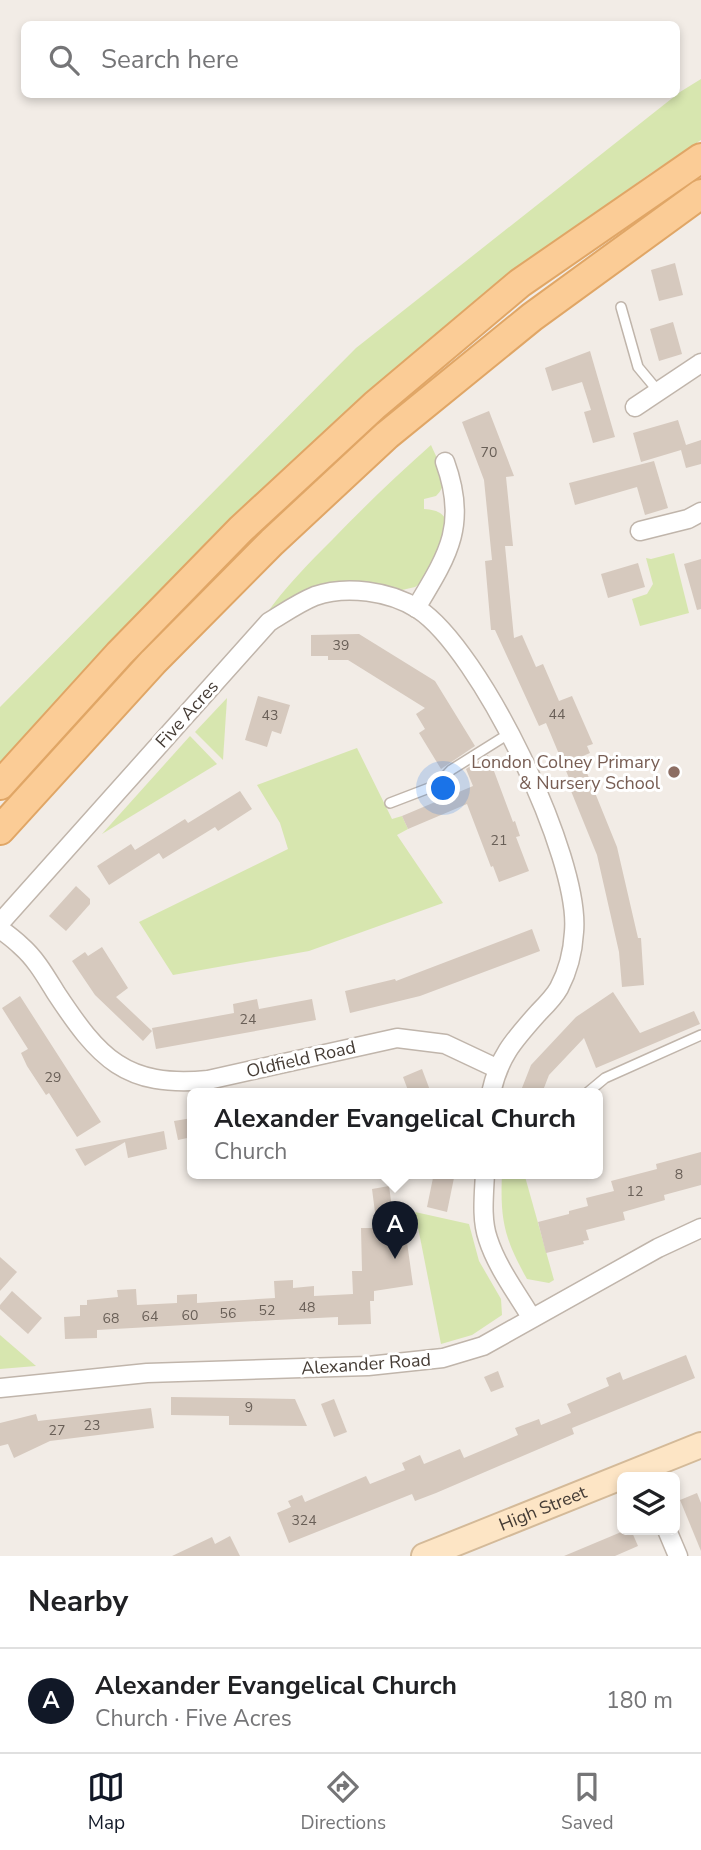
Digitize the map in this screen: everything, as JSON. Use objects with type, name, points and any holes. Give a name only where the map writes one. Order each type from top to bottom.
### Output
[{"type":"main road","points":[[0,785],[119,654],[240,529],[375,405],[520,283],[701,158]]},
{"type":"main road","points":[[0,830],[153,662],[272,542],[387,435],[532,317],[701,194]]},
{"type":"street","points":[[635,407],[701,362]]},
{"type":"street","points":[[416,608],[447,556],[452,539],[455,503],[445,462]]},
{"type":"street","points":[[640,531],[688,519],[701,512]]},
{"type":"street","name":"Five Acres","points":[[0,923],[269,622],[317,595],[354,591],[381,594],[416,608],[435,622],[458,650],[510,733],[557,842],[574,906],[572,950],[559,988],[514,1040],[496,1068],[492,1088]]},
{"type":"street","name":"Oldfield Road","points":[[0,929],[22,946],[37,964],[84,1036],[105,1057],[142,1076],[181,1083],[208,1080],[397,1038],[445,1044],[496,1068]]},
{"type":"street","points":[[485,1179],[484,1217],[487,1237],[495,1256],[531,1317]]},
{"type":"street","name":"Alexander Road","points":[[0,1388],[147,1373],[416,1362],[443,1358],[483,1346],[658,1248],[701,1228]]},
{"type":"street","name":"High Street","points":[[646,1472],[701,1445]]},
{"type":"street","name":"High Street","points":[[424,1556],[617,1483]]},
{"type":"street","points":[[669,1535],[678,1556]]},
{"type":"lane","points":[[621,307],[638,366],[658,391]]},
{"type":"lane","points":[[390,803],[437,785],[451,770],[510,733]]},
{"type":"lane","points":[[593,1088],[605,1078],[701,1035]]},
{"type":"green space","points":[[701,79],[701,140],[537,255],[374,386],[213,535],[0,764],[0,707],[356,348],[672,98],[680,98],[680,92]]},
{"type":"green space","points":[[431,445],[442,471],[443,484],[436,496],[424,499],[424,509],[441,514],[449,531],[425,580],[415,587],[402,590],[376,586],[265,616],[315,557]]},
{"type":"green space","points":[[674,553],[689,613],[640,626],[632,599],[647,594],[653,584],[646,558]]},
{"type":"green space","points":[[227,698],[223,760],[195,732]]},
{"type":"green space","points":[[190,736],[217,764],[102,834]]},
{"type":"green space","points":[[357,748],[392,819],[402,816],[408,829],[397,835],[443,903],[309,951],[173,975],[139,922],[288,849],[280,823],[257,785]]},
{"type":"green space","points":[[502,1179],[526,1179],[554,1280],[549,1283],[527,1279],[508,1240],[502,1204]]},
{"type":"green space","points":[[415,1212],[469,1224],[479,1261],[501,1299],[502,1315],[472,1335],[441,1344]]},
{"type":"green space","points":[[0,1335],[36,1366],[0,1369]]},
{"type":"building","points":[[675,263],[683,295],[659,301],[651,270]]},
{"type":"building","points":[[673,322],[682,354],[659,361],[650,329]]},
{"type":"building","points":[[590,351],[615,437],[593,443],[584,412],[591,410],[582,382],[552,391],[545,368]]},
{"type":"building","points":[[489,411],[514,476],[506,477],[513,546],[505,546],[514,638],[522,635],[536,667],[543,664],[559,701],[572,696],[593,744],[587,746],[590,753],[583,756],[590,772],[587,773],[617,847],[638,938],[641,938],[644,985],[622,987],[619,952],[597,855],[571,791],[574,790],[546,723],[539,726],[495,630],[491,630],[485,561],[492,560],[484,480],[462,422]]},
{"type":"building","points":[[678,420],[686,445],[701,440],[701,464],[686,468],[681,450],[641,462],[633,433]]},
{"type":"building","points":[[654,461],[668,508],[645,515],[637,487],[575,505],[569,483]]},
{"type":"building","points":[[701,559],[701,609],[697,610],[684,564]]},
{"type":"building","points":[[638,563],[645,587],[608,598],[601,574]]},
{"type":"building","points":[[359,634],[435,681],[475,746],[441,769],[419,733],[425,729],[416,714],[425,708],[348,660],[328,660],[328,656],[311,656],[311,635]]},
{"type":"building","points":[[258,696],[290,705],[281,734],[272,731],[267,747],[245,740]]},
{"type":"building","points":[[488,755],[513,822],[515,821],[520,836],[516,837],[529,871],[499,882],[467,804],[408,829],[402,816],[473,786],[466,769]]},
{"type":"building","points":[[240,791],[252,809],[218,831],[215,827],[163,859],[159,853],[109,885],[97,866],[131,844],[135,850],[185,819],[188,823]]},
{"type":"building","points":[[76,886],[90,899],[90,904],[66,931],[49,916]]},
{"type":"building","points":[[532,929],[540,951],[420,996],[350,1013],[345,991],[395,979],[396,981]]},
{"type":"building","points":[[102,947],[128,988],[116,997],[152,1031],[143,1041],[95,995],[72,961],[85,952],[88,956]]},
{"type":"building","points":[[613,992],[640,1033],[694,1011],[700,1024],[596,1068],[584,1038],[549,1075],[544,1088],[522,1088],[531,1065],[576,1017]]},
{"type":"building","points":[[20,996],[101,1122],[77,1137],[49,1093],[46,1095],[27,1066],[21,1053],[28,1049],[2,1008]]},
{"type":"building","points":[[257,999],[259,1009],[312,999],[316,1020],[156,1049],[152,1028],[234,1013],[233,1004]]},
{"type":"building","points":[[422,1069],[429,1088],[407,1088],[403,1077]]},
{"type":"building","points":[[187,1119],[187,1138],[178,1140],[174,1121]]},
{"type":"building","points":[[164,1131],[167,1149],[128,1158],[125,1142],[85,1166],[75,1149]]},
{"type":"building","points":[[701,1152],[701,1185],[664,1195],[665,1200],[623,1212],[625,1220],[586,1230],[589,1240],[583,1241],[584,1244],[546,1253],[538,1222],[588,1206],[586,1198],[614,1191],[611,1181],[657,1169],[656,1164]]},
{"type":"building","points":[[433,1179],[454,1179],[447,1212],[427,1207]]},
{"type":"building","points":[[389,1186],[395,1230],[405,1228],[413,1285],[374,1291],[374,1301],[370,1301],[371,1324],[338,1325],[338,1317],[276,1320],[97,1330],[97,1338],[65,1339],[64,1317],[80,1316],[80,1305],[87,1305],[87,1300],[118,1297],[117,1290],[136,1289],[137,1305],[177,1303],[177,1295],[197,1294],[197,1303],[275,1298],[274,1281],[293,1280],[293,1288],[314,1286],[314,1296],[353,1294],[352,1271],[362,1271],[361,1228],[377,1228],[372,1189]]},
{"type":"building","points":[[0,1257],[17,1272],[0,1291]]},
{"type":"building","points":[[12,1291],[42,1318],[28,1334],[0,1309],[0,1305]]},
{"type":"building","points":[[686,1355],[695,1378],[572,1428],[574,1434],[436,1493],[415,1501],[412,1494],[289,1543],[277,1513],[291,1507],[288,1501],[302,1495],[305,1502],[366,1476],[370,1484],[405,1470],[402,1463],[420,1455],[424,1464],[460,1449],[464,1458],[518,1435],[515,1428],[539,1419],[541,1425],[571,1413],[567,1404],[609,1386],[606,1378],[620,1372],[623,1380]]},
{"type":"building","points":[[498,1371],[504,1387],[491,1392],[484,1377]]},
{"type":"building","points":[[171,1397],[295,1399],[307,1426],[229,1425],[229,1416],[171,1415]]},
{"type":"building","points":[[334,1399],[347,1432],[334,1437],[321,1404]]},
{"type":"building","points":[[151,1408],[154,1428],[50,1441],[14,1458],[8,1444],[0,1446],[0,1423],[36,1414],[38,1421]]},
{"type":"building","points":[[697,1493],[701,1503],[701,1551],[680,1500]]},
{"type":"building","points":[[617,1534],[633,1535],[638,1546],[615,1556],[564,1556]]},
{"type":"building","points":[[230,1536],[240,1556],[172,1556],[212,1537],[215,1544]]},
{"type":"place","name":"London Colney Primary & Nursery School","points":[[674,772]]},
{"type":"place","name":"Alexander Evangelical Church","points":[[395,1259]]}]
